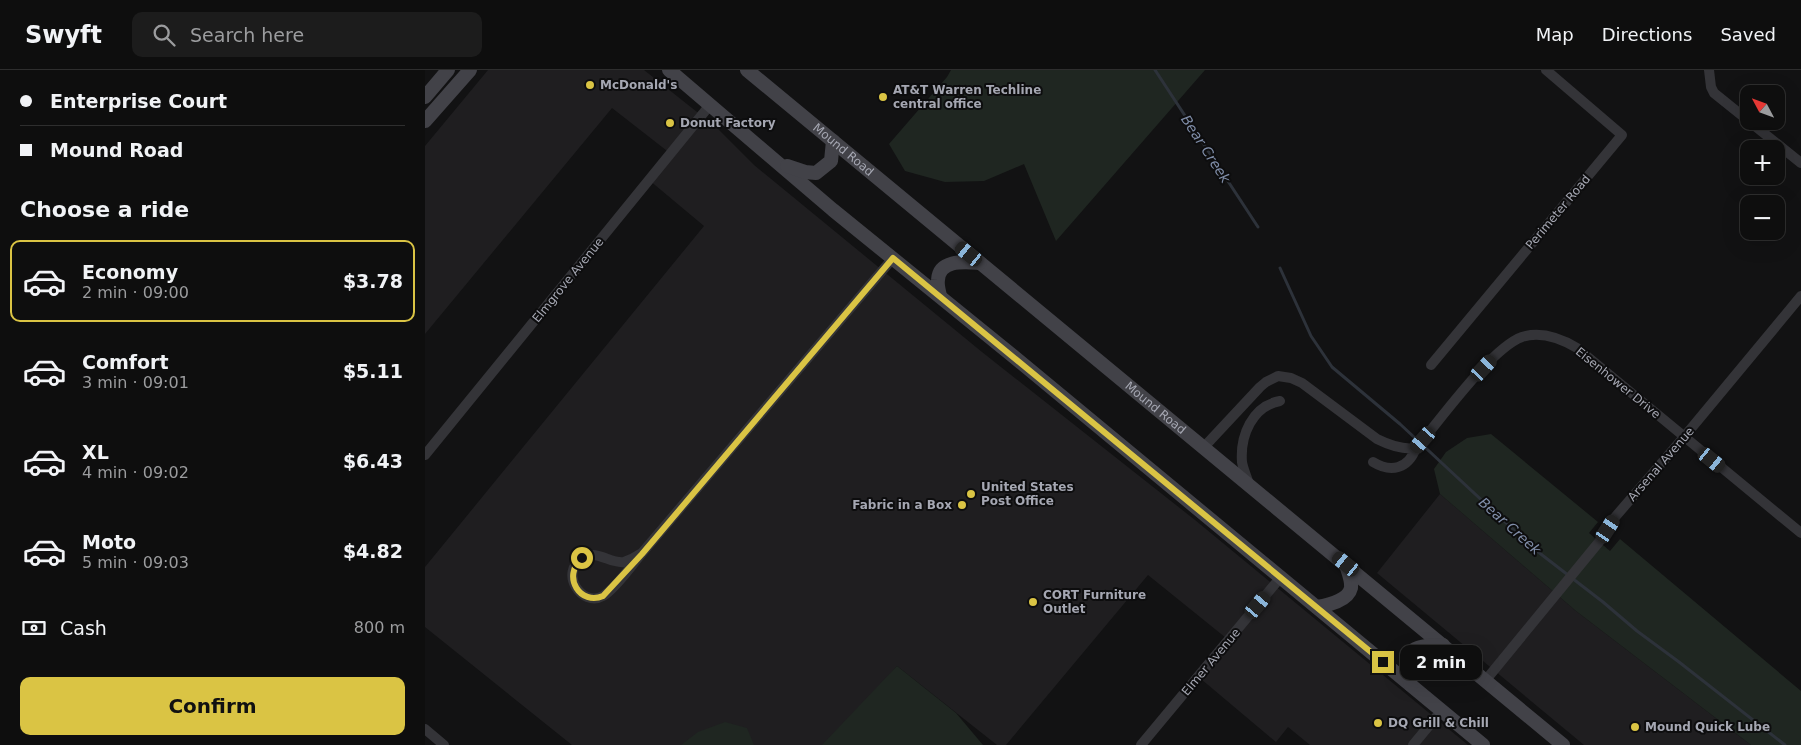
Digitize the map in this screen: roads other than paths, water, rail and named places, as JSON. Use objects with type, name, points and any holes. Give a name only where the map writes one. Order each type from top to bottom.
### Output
[{"type":"main road","points":[[425,97],[448,70]]},
{"type":"main road","points":[[425,121],[470,70]]},
{"type":"main road","points":[[669,70],[777,162],[1483,745]]},
{"type":"main road","name":"Mound Road","points":[[747,70],[1563,745]]},
{"type":"main road","points":[[777,162],[805,172],[816,173],[831,161],[833,141]]},
{"type":"main road","points":[[940,296],[938,280],[940,272],[946,266],[958,262],[980,263]]},
{"type":"main road","points":[[1317,607],[1339,600],[1348,594],[1351,589],[1351,583],[1346,564]]},
{"type":"main road","points":[[1411,685],[1405,666],[1410,653],[1417,647],[1443,645]]},
{"type":"street","name":"Perimeter Road","points":[[1431,365],[1622,135],[1546,70]]},
{"type":"street","points":[[1709,70],[1711,87],[1714,93],[1788,155],[1801,163]]},
{"type":"street","name":"Elmgrove Avenue","points":[[425,455],[710,105]]},
{"type":"street","points":[[642,554],[619,562],[598,556],[582,558],[575,565],[572,573],[573,582],[585,596],[594,599],[609,591],[642,554],[893,258]]},
{"type":"street","name":"Arsenal Avenue","points":[[1485,681],[1599,542],[1616,516],[1685,437],[1801,296]]},
{"type":"street","name":"Eisenhower Drive","points":[[1373,462],[1386,468],[1399,467],[1412,458],[1416,448],[1484,368],[1504,348],[1522,337],[1544,335],[1558,338],[1577,348],[1801,533]]},
{"type":"street","points":[[1204,447],[1260,387],[1272,379],[1284,376],[1302,383],[1377,439],[1388,444],[1410,449],[1416,448]]},
{"type":"street","points":[[1249,484],[1242,462],[1243,440],[1253,417],[1272,402],[1280,401]]},
{"type":"street","name":"Elmer Avenue","points":[[1141,745],[1280,578]]},
{"type":"street","points":[[1413,745],[1442,710]]},
{"type":"street","points":[[425,729],[444,745]]},
{"type":"waterway","name":"Bear Creek","points":[[1155,70],[1258,227]]},
{"type":"waterway","name":"Bear Creek","points":[[1280,268],[1311,336],[1332,367],[1400,424],[1533,548],[1785,745]]},
{"type":"place","name":"McDonald's","points":[[590,85]]},
{"type":"place","name":"AT&T Warren Techline central office","points":[[883,97]]},
{"type":"place","name":"Donut Factory","points":[[670,123]]},
{"type":"place","name":"United States Post Office","points":[[971,494]]},
{"type":"place","name":"Fabric in a Box","points":[[962,505]]},
{"type":"place","name":"CORT Furniture Outlet","points":[[1033,602]]},
{"type":"place","name":"DQ Grill & Chill","points":[[1378,723]]},
{"type":"place","name":"Mound Quick Lube","points":[[1635,727]]}]
